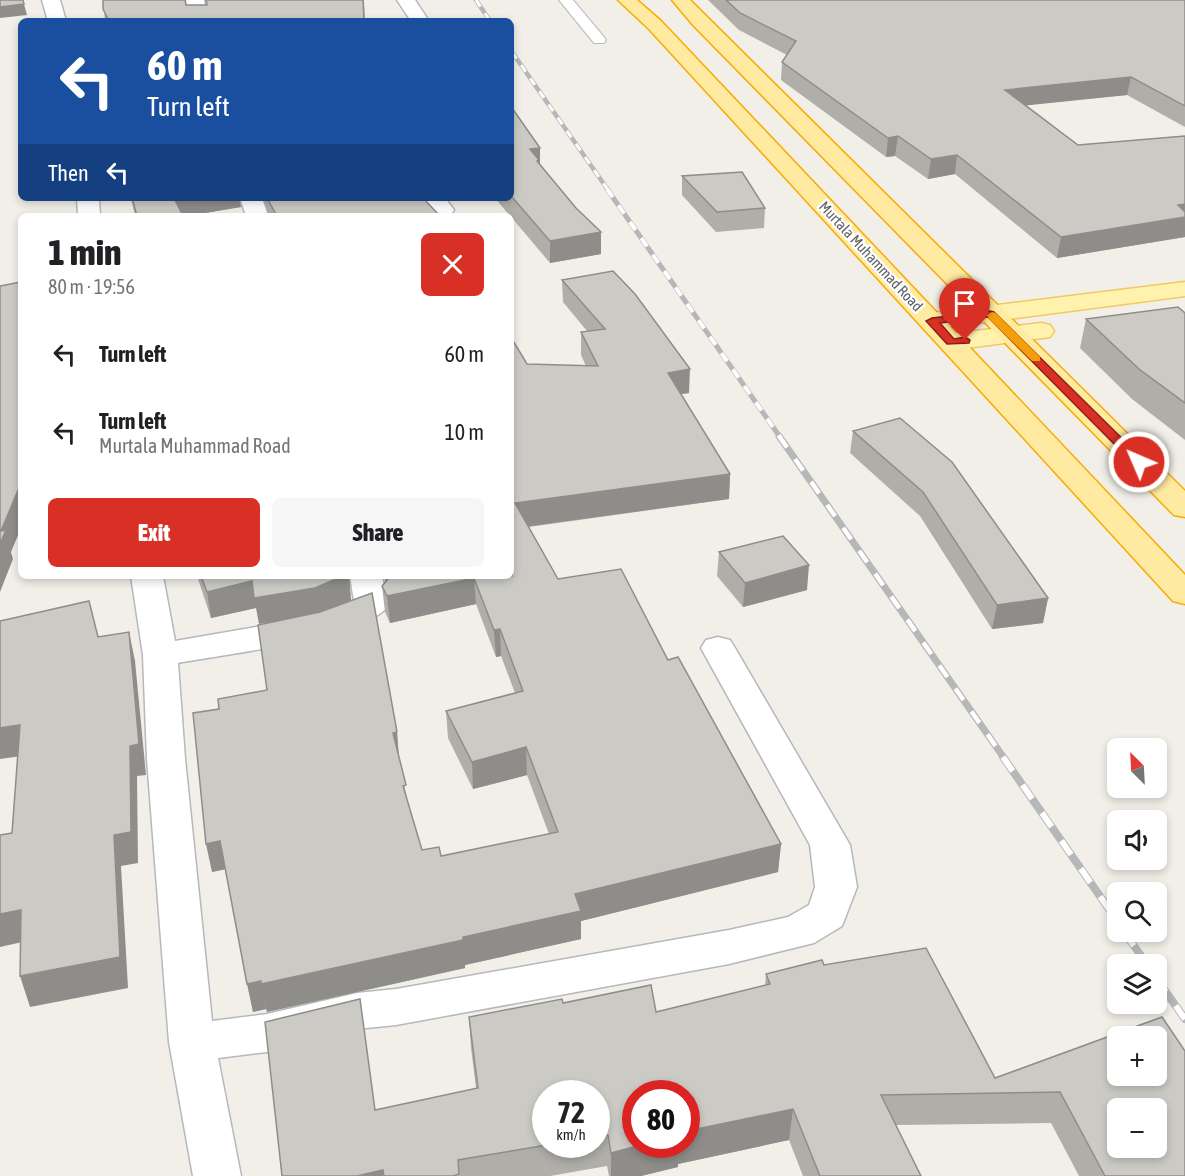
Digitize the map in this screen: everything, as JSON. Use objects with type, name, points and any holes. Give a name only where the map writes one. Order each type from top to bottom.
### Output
[{"type":"highway","name":"Murtala Muhammad Road","points":[[627,0],[655,25],[1185,594]]},
{"type":"highway","name":"Murtala Muhammad Road","points":[[644,0],[651,9],[655,25]]},
{"type":"highway","points":[[663,0],[699,21]]},
{"type":"highway","points":[[681,0],[699,21],[1185,508]]},
{"type":"main road","points":[[932,321],[1185,289]]},
{"type":"main road","points":[[951,342],[1185,312]]},
{"type":"street","points":[[51,0],[56,18]]},
{"type":"street","points":[[195,0],[199,18]]},
{"type":"street","points":[[406,0],[418,18]]},
{"type":"street","points":[[436,201],[443,210],[440,213]]},
{"type":"street","points":[[147,579],[160,656],[166,759],[192,1042],[216,1176]]},
{"type":"street","points":[[160,656],[327,625],[371,606],[366,579]]},
{"type":"street","points":[[192,1042],[267,1033],[357,1011],[396,1007],[729,947],[799,931],[827,915],[837,887],[830,845],[718,648]]},
{"type":"lane","points":[[566,0],[599,40]]},
{"type":"building","points":[[0,0],[23,0],[24,4],[0,7]]},
{"type":"building","points":[[103,0],[185,0],[186,5],[207,5],[206,0],[363,0],[364,18],[108,18],[103,9]]},
{"type":"building","points":[[726,0],[1185,0],[1185,106],[1131,77],[1005,90],[1078,145],[1185,136],[1185,204],[1178,205],[1185,212],[1185,217],[1061,237],[957,155],[931,159],[898,136],[888,138],[782,62],[796,41],[740,13]]},
{"type":"building","points":[[514,111],[540,148],[530,149],[539,160],[537,161],[576,208],[601,232],[550,241],[514,199]]},
{"type":"building","points":[[742,172],[765,208],[717,212],[682,176]]},
{"type":"building","points":[[133,201],[176,201],[182,213],[136,213]]},
{"type":"building","points":[[269,201],[426,201],[437,213],[275,213]]},
{"type":"building","points":[[613,271],[635,294],[690,369],[668,373],[730,474],[515,503],[558,579],[621,569],[668,660],[678,657],[781,844],[575,894],[581,911],[463,937],[463,940],[261,984],[261,981],[247,984],[220,841],[206,844],[193,713],[219,709],[218,699],[267,690],[258,625],[320,612],[372,593],[397,732],[393,733],[406,785],[403,786],[422,850],[439,847],[441,856],[558,832],[526,747],[472,762],[446,711],[523,691],[500,629],[494,630],[474,579],[514,579],[514,342],[527,364],[598,366],[581,332],[605,329],[562,280]]},
{"type":"building","points":[[18,283],[18,490],[1,531],[6,530],[0,544],[0,286]]},
{"type":"building","points":[[1178,307],[1185,313],[1185,403],[1139,369],[1086,319]]},
{"type":"building","points":[[900,418],[952,462],[1048,598],[997,605],[923,492],[853,431]]},
{"type":"building","points":[[783,536],[809,565],[745,583],[719,552]]},
{"type":"building","points":[[202,579],[336,579],[315,588],[254,598],[252,581],[207,592]]},
{"type":"building","points":[[388,579],[469,579],[387,596],[382,586]]},
{"type":"building","points":[[89,601],[98,637],[129,632],[139,744],[130,746],[131,832],[114,835],[120,957],[20,976],[21,910],[0,914],[0,835],[12,833],[20,725],[0,728],[0,621]]},
{"type":"building","points":[[926,948],[995,1078],[1107,1037],[1107,1086],[1167,1086],[1167,1026],[1137,1026],[1162,1017],[1185,1051],[1185,1176],[1105,1176],[1060,1092],[881,1095],[921,1176],[820,1176],[793,1109],[700,1128],[700,1080],[622,1080],[622,1150],[611,1153],[610,1080],[532,1080],[532,1148],[458,1160],[459,1174],[453,1176],[384,1176],[383,1170],[357,1176],[282,1176],[265,1022],[360,999],[375,1110],[478,1088],[469,1017],[562,999],[563,1003],[651,985],[656,1012],[770,984],[766,974],[822,960],[824,965]]},
{"type":"railway","points":[[476,0],[488,18]]},
{"type":"railway","points":[[514,55],[608,190]]},
{"type":"railway","points":[[607,189],[780,437]]},
{"type":"railway","points":[[779,436],[1004,758]]},
{"type":"railway","points":[[1003,757],[1107,906]]},
{"type":"railway","points":[[1131,942],[1140,954]]},
{"type":"railway","points":[[1167,994],[1185,1019]]},
{"type":"slow traffic","points":[[992,315],[1036,359]]},
{"type":"route","points":[[965,340],[951,342],[932,321],[990,314],[1139,462]]}]
